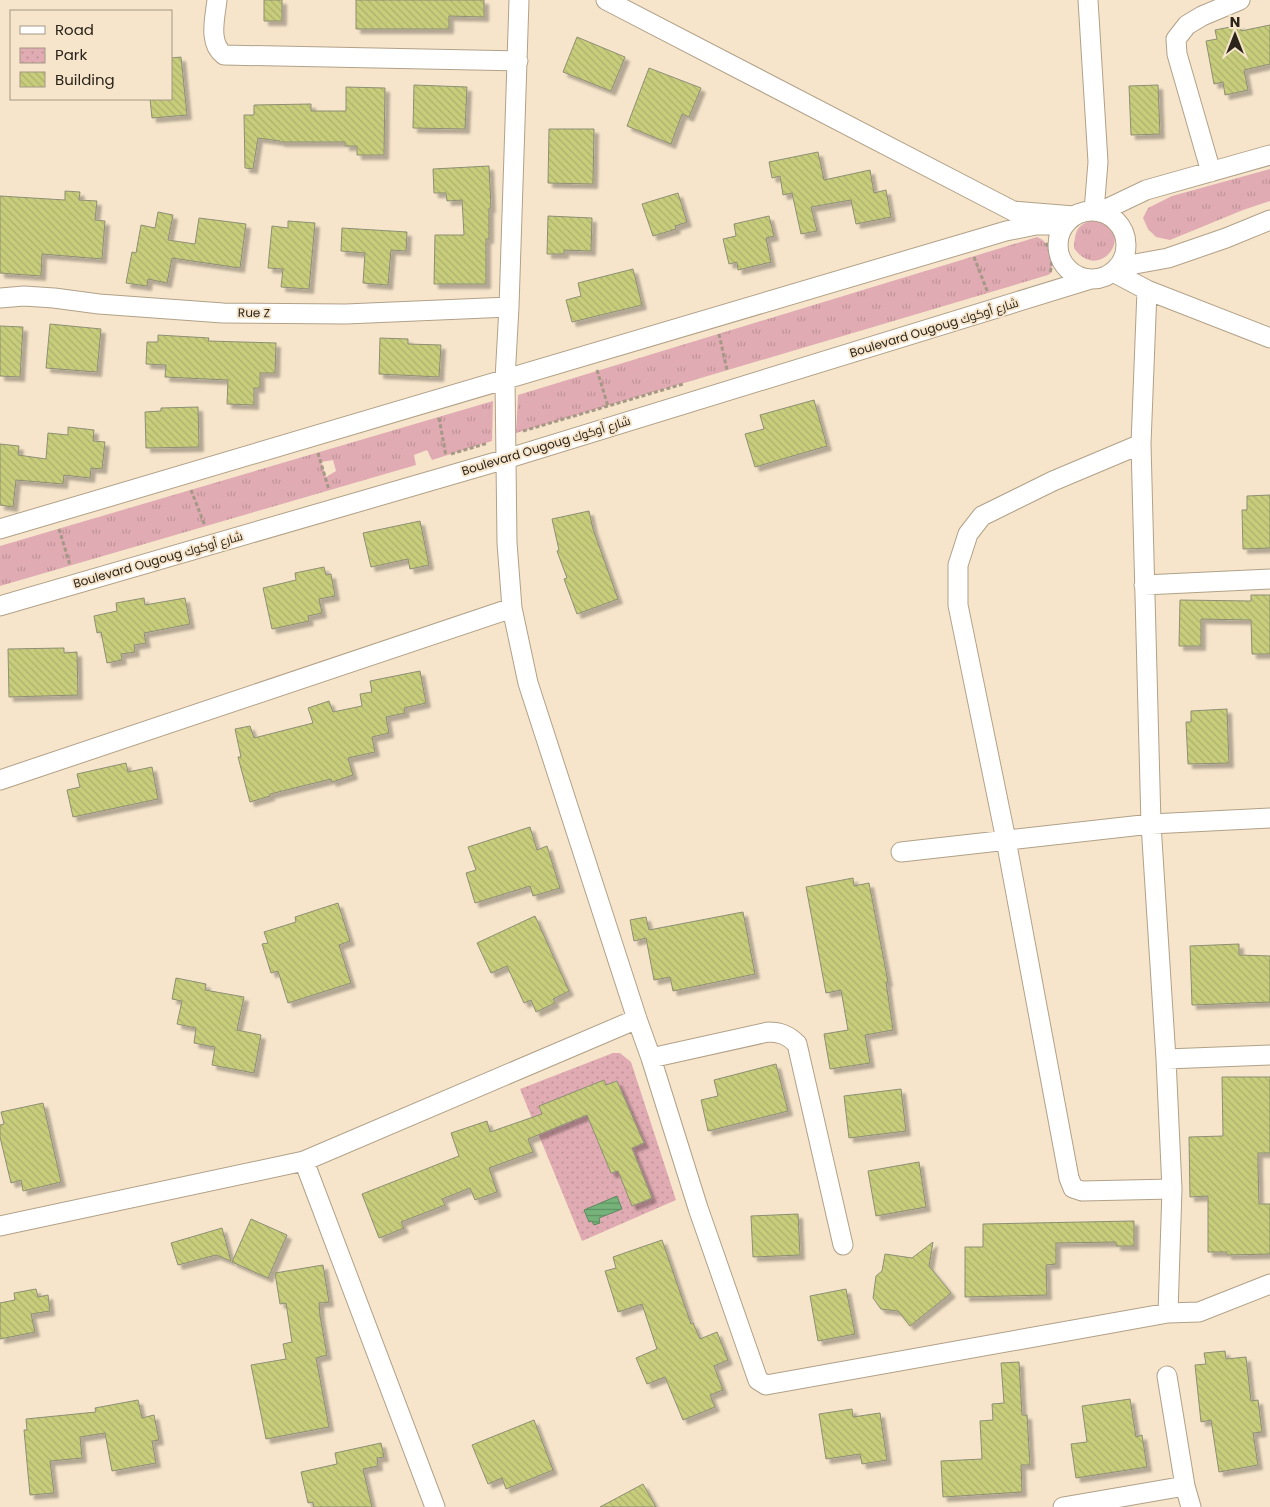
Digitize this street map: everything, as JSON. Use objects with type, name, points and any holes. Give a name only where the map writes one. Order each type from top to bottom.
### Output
[{"type":"street","points":[[217,0],[214,43],[219,52],[224,55],[518,61]]},
{"type":"street","points":[[519,0],[505,379],[507,543],[512,608],[528,683],[698,1208],[758,1380],[766,1385],[1168,1313],[1200,1312],[1270,1284]]},
{"type":"street","points":[[606,0],[1014,210],[1069,220]]},
{"type":"street","points":[[1088,0],[1098,162],[1097,211]]},
{"type":"street","points":[[1211,172],[1176,54],[1176,39],[1187,25],[1202,16],[1240,0]]},
{"type":"street","points":[[0,529],[1006,232],[1069,220],[1083,212],[1097,211],[1146,190],[1270,155]]},
{"type":"street","points":[[1097,211],[1109,215],[1116,220],[1125,234],[1126,251],[1116,270]]},
{"type":"street","points":[[1069,220],[1059,233],[1057,242],[1061,260],[1073,274],[1081,278],[1090,279],[1102,278],[1116,270],[1168,258],[1226,238],[1270,220]]},
{"type":"street","points":[[1116,270],[1147,290],[1270,338]]},
{"type":"street","name":"Boulevard Ougoug شارع أوكوك","points":[[0,606],[506,459],[1090,279]]},
{"type":"street","points":[[1147,290],[1141,444],[1151,824],[1172,1189],[1168,1313]]},
{"type":"street","name":"Rue Z","points":[[0,298],[24,296],[54,298],[99,304],[223,313],[346,314],[509,307]]},
{"type":"street","points":[[1141,444],[1053,481],[982,516],[968,534],[958,564],[958,605],[1006,840],[1066,1166],[1073,1188],[1082,1191],[1172,1189]]},
{"type":"street","points":[[1144,585],[1270,579]]},
{"type":"street","points":[[0,780],[512,608]]},
{"type":"street","points":[[900,852],[1151,824],[1270,818]]},
{"type":"street","points":[[0,1226],[304,1161],[637,1019]]},
{"type":"street","points":[[651,1058],[768,1032],[779,1032],[797,1044],[842,1245]]},
{"type":"street","points":[[1166,1059],[1270,1055]]},
{"type":"street","points":[[304,1161],[435,1507]]},
{"type":"street","points":[[1167,1376],[1185,1486],[1192,1507]]},
{"type":"street","points":[[1063,1507],[1185,1486]]},
{"type":"path","points":[[1043,240],[1047,245],[1052,261],[1048,275]]},
{"type":"path","points":[[979,295],[988,292],[973,256],[982,254]]},
{"type":"path","points":[[718,373],[727,370],[719,334]]},
{"type":"path","points":[[589,373],[597,370],[608,406]]},
{"type":"path","points":[[516,433],[691,381]]},
{"type":"path","points":[[430,420],[439,417],[446,456]]},
{"type":"path","points":[[440,458],[492,441]]},
{"type":"path","points":[[309,455],[318,452],[326,477],[329,490],[320,493]]},
{"type":"path","points":[[196,529],[205,526],[191,490],[200,487]]},
{"type":"path","points":[[50,531],[59,529],[70,565],[78,563]]},
{"type":"green space","points":[[1270,169],[1270,201],[1170,240],[1156,237],[1148,229],[1143,218],[1148,208],[1172,196]]},
{"type":"green space","points":[[1094,220],[1107,226],[1114,234],[1114,243],[1111,252],[1103,258],[1094,261],[1084,258],[1074,248],[1076,233],[1080,226]]},
{"type":"green space","points":[[1037,237],[1045,242],[1050,252],[1052,268],[1051,273],[1048,275],[516,433],[518,395]]},
{"type":"green space","points":[[493,401],[492,441],[432,460],[427,450],[414,455],[416,465],[0,586],[0,546]],"holes":[[[333,460],[336,471],[326,477],[321,462]]]},
{"type":"green space","points":[[613,1053],[620,1053],[631,1062],[676,1200],[582,1241],[520,1089]],"holes":[[[604,1080],[606,1085],[617,1081],[644,1143],[632,1148],[652,1198],[632,1206],[624,1186],[629,1184],[622,1169],[611,1173],[587,1115],[549,1130],[539,1107]],[[617,1196],[622,1209],[598,1218],[600,1223],[595,1225],[592,1221]]]},
{"type":"shaded area","points":[[617,1196],[622,1209],[599,1218],[600,1223],[594,1225],[592,1221],[589,1222],[584,1210]]},
{"type":"building","points":[[264,0],[282,0],[282,21],[264,21]]},
{"type":"building","points":[[356,0],[484,0],[484,17],[449,16],[449,29],[356,29]]},
{"type":"building","points":[[1240,25],[1241,31],[1270,25],[1270,64],[1244,70],[1248,90],[1225,95],[1223,82],[1214,84],[1206,41],[1217,39],[1215,30]]},
{"type":"building","points":[[577,37],[625,57],[611,91],[563,72]]},
{"type":"building","points":[[181,57],[187,115],[152,118],[150,100],[172,100],[172,58]]},
{"type":"building","points":[[649,68],[701,88],[689,117],[682,114],[671,144],[627,126]]},
{"type":"building","points":[[414,85],[467,87],[465,129],[413,128]]},
{"type":"building","points":[[1158,85],[1160,134],[1131,135],[1129,86]]},
{"type":"building","points":[[346,87],[385,88],[384,155],[357,155],[357,146],[345,146],[345,142],[280,142],[258,138],[253,169],[245,168],[244,115],[254,115],[254,105],[311,104],[311,111],[346,111]]},
{"type":"building","points":[[549,129],[594,129],[593,184],[548,183]]},
{"type":"building","points":[[818,152],[824,180],[870,170],[874,193],[886,190],[891,217],[856,224],[851,200],[811,207],[817,231],[801,234],[792,193],[783,195],[780,176],[772,178],[769,162]]},
{"type":"building","points":[[489,166],[491,208],[489,208],[489,239],[486,239],[486,284],[434,284],[435,235],[464,235],[462,200],[447,201],[446,193],[434,193],[433,169]]},
{"type":"building","points":[[65,191],[80,192],[79,200],[97,201],[95,220],[105,221],[102,259],[42,254],[41,276],[0,273],[0,196],[65,200]]},
{"type":"building","points":[[678,193],[687,222],[675,226],[676,229],[653,236],[642,204]]},
{"type":"building","points":[[158,212],[173,215],[168,240],[195,244],[199,218],[246,224],[240,268],[172,258],[167,283],[148,279],[147,286],[126,283],[132,252],[136,253],[141,225],[155,228]]},
{"type":"building","points":[[548,216],[592,218],[591,251],[564,250],[564,254],[547,254]]},
{"type":"building","points":[[769,216],[774,236],[766,238],[771,262],[738,270],[737,262],[729,264],[723,239],[736,236],[734,224]]},
{"type":"building","points":[[288,221],[315,223],[309,289],[281,287],[283,269],[268,268],[272,226],[288,228]]},
{"type":"building","points":[[342,228],[407,232],[406,251],[391,250],[388,285],[363,283],[365,253],[341,251]]},
{"type":"building","points":[[633,269],[642,305],[572,322],[566,300],[581,296],[578,283]]},
{"type":"building","points":[[50,324],[101,329],[97,372],[46,368]]},
{"type":"building","points":[[0,326],[23,327],[20,377],[0,376]]},
{"type":"building","points":[[158,335],[209,338],[208,341],[276,343],[275,373],[260,373],[260,388],[254,388],[254,405],[227,404],[228,380],[165,377],[166,365],[146,364],[147,342],[158,342]]},
{"type":"building","points":[[380,338],[408,339],[408,344],[441,345],[439,377],[379,374]]},
{"type":"building","points":[[814,400],[827,446],[755,467],[745,434],[764,429],[760,415]]},
{"type":"building","points":[[198,407],[199,447],[146,448],[145,412],[161,411],[161,408]]},
{"type":"building","points":[[68,427],[94,430],[93,441],[105,442],[102,469],[91,468],[90,478],[64,475],[63,484],[16,480],[13,507],[0,505],[0,444],[19,446],[18,455],[46,459],[48,433],[68,435]]},
{"type":"building","points":[[1270,495],[1270,548],[1243,549],[1242,510],[1247,510],[1247,496]]},
{"type":"building","points":[[589,511],[593,529],[618,599],[577,614],[564,579],[567,578],[557,551],[559,550],[552,519]]},
{"type":"building","points":[[420,521],[429,565],[410,569],[408,559],[371,567],[363,533]]},
{"type":"building","points":[[324,567],[326,575],[331,574],[335,596],[319,599],[322,613],[308,616],[309,621],[272,629],[263,588],[296,580],[295,573]]},
{"type":"building","points":[[1251,595],[1270,595],[1270,654],[1252,654],[1251,620],[1201,619],[1201,646],[1179,646],[1180,600],[1251,601]]},
{"type":"building","points":[[144,598],[145,605],[185,598],[190,624],[144,633],[146,643],[134,645],[135,652],[121,654],[122,660],[107,663],[101,632],[97,633],[94,616],[117,611],[116,603]]},
{"type":"building","points":[[64,648],[64,653],[77,652],[78,695],[9,697],[8,649]]},
{"type":"building","points":[[420,671],[426,703],[404,708],[405,713],[386,717],[389,733],[372,737],[375,752],[348,758],[353,775],[332,782],[331,779],[270,794],[270,796],[250,802],[238,757],[241,757],[235,729],[250,726],[254,738],[313,723],[308,708],[329,701],[333,712],[362,706],[360,694],[372,692],[370,681]]},
{"type":"building","points":[[1227,709],[1229,763],[1188,764],[1186,722],[1191,722],[1191,711]]},
{"type":"building","points":[[126,763],[128,772],[152,767],[158,799],[73,817],[67,790],[80,787],[77,774]]},
{"type":"building","points":[[530,827],[537,850],[547,846],[560,888],[533,896],[530,886],[475,903],[466,873],[476,870],[468,847]]},
{"type":"building","points":[[853,878],[854,886],[869,883],[888,982],[886,982],[893,1030],[865,1035],[870,1063],[830,1069],[824,1034],[848,1030],[841,990],[826,993],[806,887]]},
{"type":"building","points":[[338,903],[350,941],[339,945],[351,983],[288,1003],[278,971],[271,973],[262,944],[268,943],[264,932],[296,922],[295,917]]},
{"type":"building","points":[[743,912],[755,974],[673,991],[670,977],[654,980],[646,938],[634,941],[630,920],[646,917],[649,930]]},
{"type":"building","points":[[535,916],[569,991],[553,999],[555,1003],[536,1012],[531,1000],[524,1003],[507,966],[491,973],[477,943]]},
{"type":"building","points":[[1239,944],[1239,955],[1270,956],[1270,1002],[1192,1005],[1190,946]]},
{"type":"building","points":[[176,978],[206,984],[205,990],[244,997],[237,1030],[261,1035],[254,1073],[212,1065],[215,1047],[194,1043],[196,1028],[177,1024],[182,1001],[172,999]]},
{"type":"building","points":[[776,1064],[788,1111],[708,1131],[701,1100],[718,1096],[714,1080]]},
{"type":"building","points":[[1222,1077],[1270,1077],[1270,1153],[1258,1153],[1258,1166],[1259,1204],[1270,1204],[1270,1254],[1227,1255],[1227,1252],[1208,1252],[1208,1196],[1190,1197],[1189,1137],[1223,1136]]},
{"type":"building","points":[[604,1080],[606,1085],[617,1081],[644,1143],[632,1148],[652,1198],[632,1206],[618,1171],[611,1173],[587,1115],[528,1139],[533,1152],[489,1168],[497,1192],[475,1200],[470,1188],[442,1199],[445,1205],[401,1222],[404,1228],[379,1238],[362,1194],[459,1156],[451,1133],[487,1121],[490,1132],[542,1114],[539,1106]]},
{"type":"building","points":[[901,1089],[906,1131],[849,1138],[844,1096]]},
{"type":"building","points":[[43,1103],[61,1182],[23,1191],[21,1180],[11,1183],[0,1137],[0,1125],[4,1124],[1,1112]]},
{"type":"building","points":[[919,1162],[926,1207],[876,1216],[868,1171]]},
{"type":"building","points":[[798,1214],[800,1255],[753,1257],[751,1216]]},
{"type":"building","points":[[251,1219],[287,1235],[268,1278],[232,1262]]},
{"type":"building","points":[[1134,1221],[1134,1246],[1116,1246],[1116,1242],[1056,1243],[1056,1264],[1046,1265],[1047,1295],[965,1297],[965,1247],[983,1247],[983,1224]]},
{"type":"building","points":[[222,1228],[231,1261],[216,1255],[178,1265],[171,1243]]},
{"type":"building","points":[[662,1240],[691,1324],[693,1323],[700,1339],[717,1332],[728,1360],[714,1366],[723,1390],[710,1395],[715,1407],[683,1420],[665,1377],[647,1384],[636,1358],[657,1349],[642,1304],[618,1312],[605,1271],[616,1268],[613,1257]]},
{"type":"building","points":[[933,1242],[929,1266],[951,1293],[910,1326],[898,1311],[881,1309],[873,1298],[876,1276],[882,1271],[885,1254],[912,1258]]},
{"type":"building","points":[[323,1265],[329,1302],[319,1303],[327,1355],[316,1358],[329,1427],[266,1439],[251,1365],[286,1359],[283,1344],[292,1342],[286,1303],[280,1304],[275,1273]]},
{"type":"building","points":[[36,1289],[38,1297],[48,1295],[50,1311],[31,1314],[35,1332],[0,1339],[0,1303],[15,1300],[14,1293]]},
{"type":"building","points":[[846,1289],[855,1334],[818,1341],[810,1296]]},
{"type":"building","points":[[1225,1351],[1226,1359],[1246,1357],[1251,1401],[1258,1400],[1262,1432],[1253,1433],[1258,1465],[1219,1472],[1211,1420],[1201,1422],[1195,1365],[1206,1364],[1204,1353]]},
{"type":"building","points":[[1019,1362],[1022,1415],[1027,1415],[1030,1465],[1021,1465],[1022,1492],[943,1497],[941,1461],[982,1459],[980,1421],[993,1420],[992,1404],[1004,1403],[1001,1363]]},
{"type":"building","points":[[1130,1399],[1136,1437],[1142,1435],[1147,1467],[1076,1478],[1071,1444],[1087,1442],[1082,1406]]},
{"type":"building","points":[[138,1400],[142,1418],[154,1415],[159,1440],[152,1441],[156,1463],[112,1471],[105,1433],[80,1437],[82,1458],[50,1461],[54,1493],[30,1495],[24,1430],[27,1430],[26,1419],[96,1412],[95,1408]]},
{"type":"building","points":[[852,1409],[853,1417],[880,1413],[887,1460],[862,1464],[860,1454],[826,1459],[819,1414]]},
{"type":"building","points":[[534,1420],[553,1470],[506,1489],[502,1478],[488,1484],[472,1445]]},
{"type":"building","points":[[381,1443],[384,1457],[377,1458],[378,1466],[363,1469],[372,1507],[314,1507],[313,1502],[308,1503],[301,1472],[337,1464],[335,1453]]},
{"type":"building","points":[[643,1484],[656,1507],[600,1507]]}]
